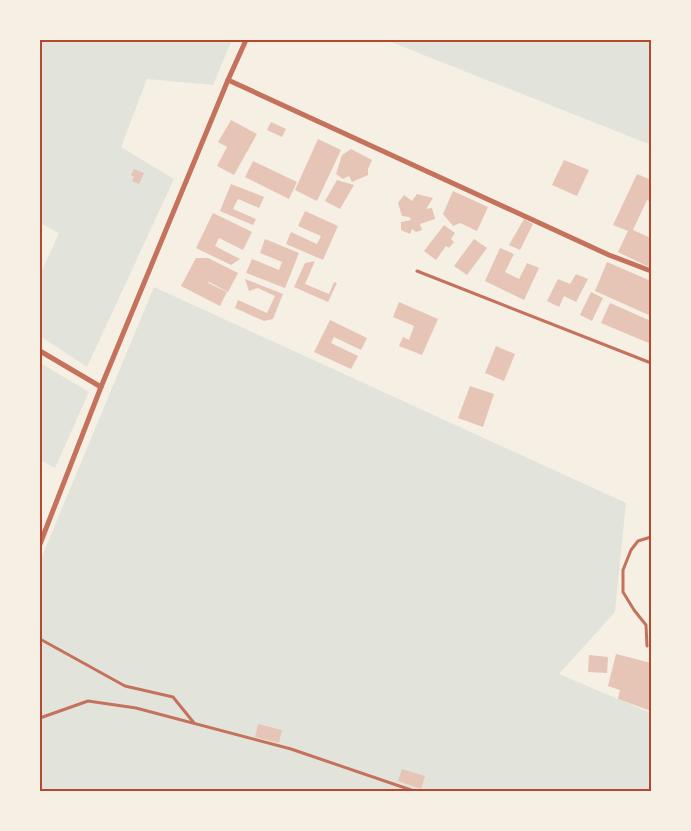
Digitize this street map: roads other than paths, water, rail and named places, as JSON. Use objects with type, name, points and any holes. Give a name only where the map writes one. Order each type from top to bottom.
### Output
[{"type":"street","points":[[40,544],[101,387],[246,40]]},
{"type":"street","points":[[228,80],[651,272]]},
{"type":"street","points":[[40,351],[101,387]]},
{"type":"lane","points":[[417,272],[651,363]]},
{"type":"lane","points":[[646,646],[646,626],[623,592],[623,570],[631,550],[638,541],[651,537]]},
{"type":"lane","points":[[40,639],[125,686],[173,697],[195,724]]},
{"type":"lane","points":[[40,718],[88,701],[136,708],[291,749],[414,791]]}]
